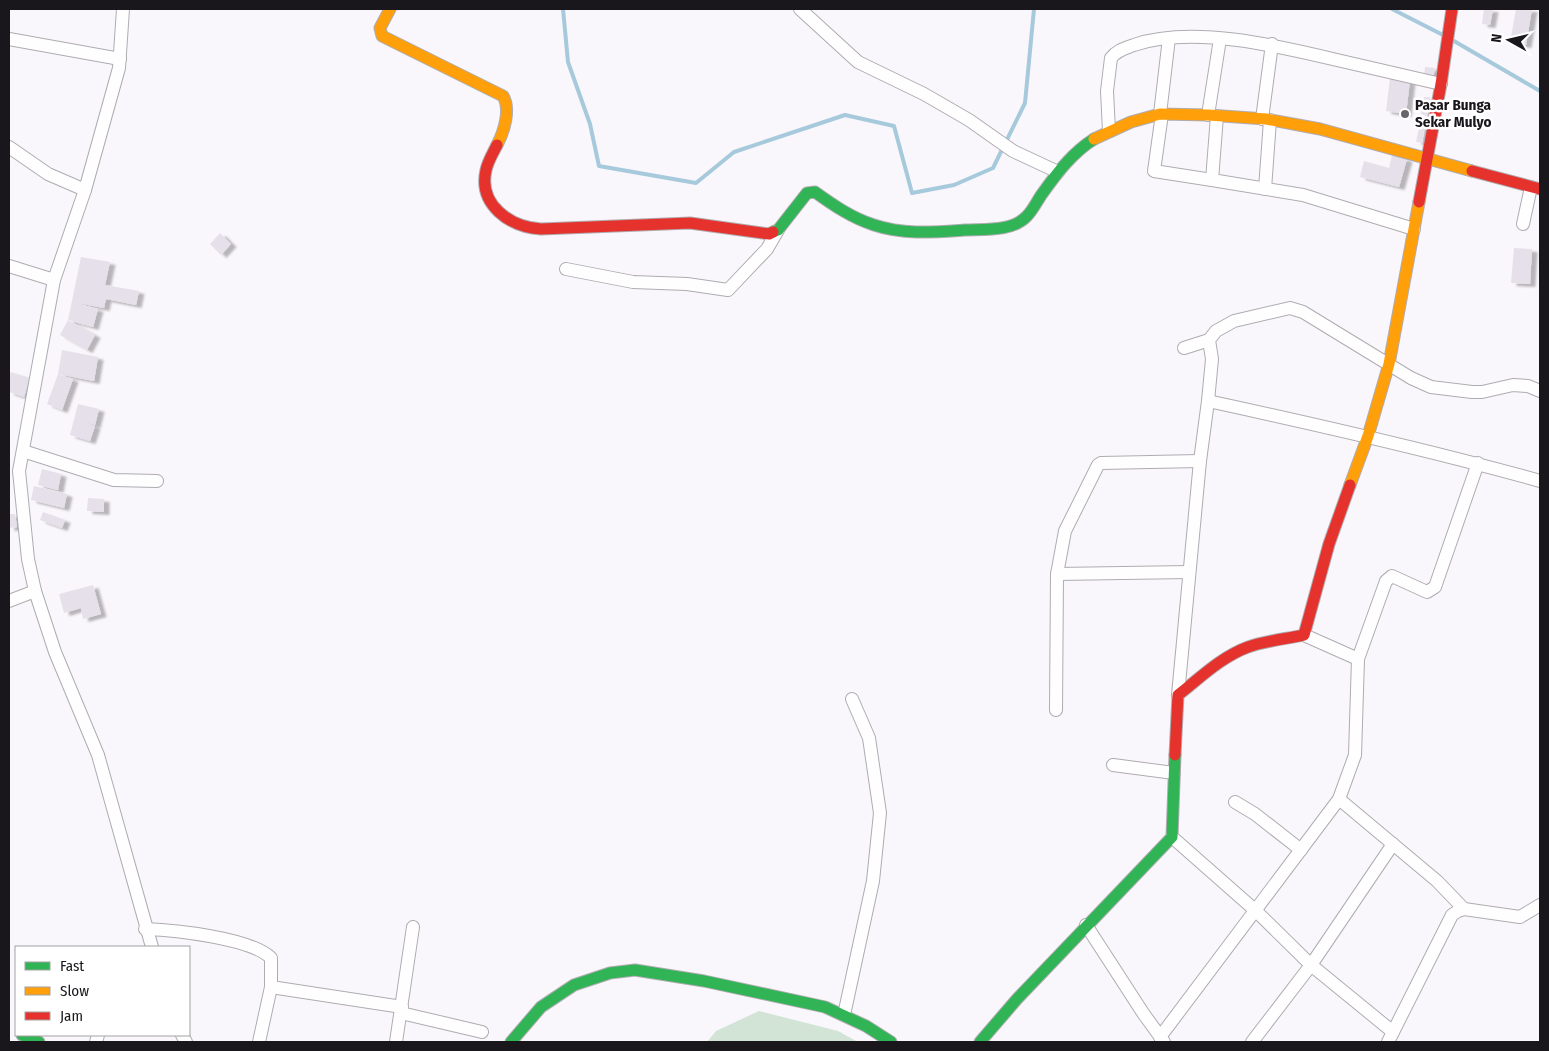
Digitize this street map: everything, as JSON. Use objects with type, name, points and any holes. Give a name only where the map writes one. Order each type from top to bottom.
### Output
[{"type":"street","points":[[123,9],[120,59],[85,190],[54,280],[23,451],[14,470],[35,591],[55,652],[98,756],[145,929],[152,946]]},
{"type":"street","points":[[390,9],[380,28],[382,36],[503,96],[506,101],[503,132],[488,165],[485,182],[489,202],[511,222],[524,228],[541,229],[690,223],[769,234],[778,230]]},
{"type":"street","points":[[800,9],[858,62],[924,94],[997,139],[1013,152],[1058,172]]},
{"type":"street","points":[[1304,635],[1329,544],[1368,436],[1389,364],[1426,158],[1442,84],[1452,9]]},
{"type":"street","points":[[1109,131],[1107,91],[1111,58],[1118,51],[1149,40],[1169,38],[1220,39],[1272,44],[1442,84]]},
{"type":"street","points":[[1169,38],[1154,171],[1303,195],[1414,229]]},
{"type":"street","points":[[9,39],[120,59]]},
{"type":"street","points":[[1212,180],[1213,116],[1220,39]]},
{"type":"street","points":[[1265,189],[1266,119],[1272,44]]},
{"type":"street","points":[[566,269],[633,282],[687,284],[728,290],[767,249],[778,230],[807,193],[811,192],[815,192],[844,213],[874,226],[890,230],[942,232],[998,228],[1021,221],[1027,216],[1058,172],[1082,147],[1109,131],[1131,122],[1161,114],[1266,119],[1320,129],[1536,188],[1523,224]]},
{"type":"street","points":[[9,147],[48,174],[85,190]]},
{"type":"street","points":[[9,266],[54,280]]},
{"type":"street","points":[[1184,348],[1209,340],[1216,331],[1234,321],[1290,308],[1303,312],[1411,378],[1431,387],[1472,392],[1528,386],[1540,391]]},
{"type":"street","points":[[980,1042],[1016,999],[1172,837],[1178,695],[1200,461],[1212,359],[1209,340]]},
{"type":"street","points":[[1208,401],[1368,436],[1478,463],[1540,481]]},
{"type":"street","points":[[23,451],[114,480],[157,481]]},
{"type":"street","points":[[1056,710],[1057,574],[1065,531],[1098,465],[1101,463],[1200,461]]},
{"type":"street","points":[[1086,925],[1162,1040],[1339,799],[1355,755],[1358,659],[1386,581],[1388,577],[1392,576],[1428,592],[1435,587],[1478,463]]},
{"type":"street","points":[[1057,574],[1189,572]]},
{"type":"street","points":[[9,601],[35,591]]},
{"type":"street","points":[[1178,695],[1209,670],[1241,650],[1304,635],[1358,659]]},
{"type":"street","points":[[844,1015],[873,881],[880,813],[869,738],[852,699]]},
{"type":"street","points":[[1114,765],[1174,773]]},
{"type":"street","points":[[1339,799],[1437,881],[1464,909]]},
{"type":"street","points":[[1234,802],[1255,814],[1301,850]]},
{"type":"street","points":[[1172,837],[1256,911],[1311,965],[1390,1037],[1452,915],[1464,909],[1520,917],[1540,904]]},
{"type":"street","points":[[1252,1042],[1311,965],[1393,844]]},
{"type":"street","points":[[396,1042],[413,927]]},
{"type":"street","points":[[145,929],[167,930],[216,938],[266,953],[271,958],[271,987],[259,1042]]},
{"type":"street","points":[[511,1042],[541,1007],[574,985],[610,973],[635,970],[704,981],[825,1007],[866,1026],[891,1042]]},
{"type":"street","points":[[271,987],[402,1010],[482,1032]]},
{"type":"street","points":[[24,1036],[39,1042]]},
{"type":"green space","points":[[759,1011],[838,1031],[858,1042],[707,1042],[716,1031]]},
{"type":"building","points":[[1484,9],[1493,9],[1490,25],[1482,24]]},
{"type":"building","points":[[1516,9],[1532,9],[1526,45],[1510,43]]},
{"type":"building","points":[[1425,67],[1435,68],[1433,79],[1424,78]]},
{"type":"building","points":[[1390,78],[1410,80],[1406,114],[1386,111]]},
{"type":"building","points":[[1424,97],[1430,97],[1427,116],[1421,114]]},
{"type":"building","points":[[1420,123],[1425,123],[1422,143],[1416,142]]},
{"type":"building","points":[[1392,155],[1407,159],[1399,187],[1360,177],[1364,161],[1389,168]]},
{"type":"building","points":[[220,233],[231,244],[221,255],[210,244]]},
{"type":"building","points":[[1514,248],[1532,249],[1530,284],[1511,283]]},
{"type":"building","points":[[81,257],[110,262],[105,285],[139,291],[136,305],[106,299],[104,308],[77,303],[98,309],[93,327],[68,320]]},
{"type":"building","points":[[68,320],[95,335],[87,350],[60,335]]},
{"type":"building","points":[[62,350],[98,357],[94,381],[58,374]]},
{"type":"building","points":[[11,372],[30,378],[24,397],[9,392]]},
{"type":"building","points":[[58,374],[73,379],[62,410],[47,404]]},
{"type":"building","points":[[78,404],[99,409],[95,425],[87,423],[95,426],[90,441],[70,435]]},
{"type":"building","points":[[42,469],[61,474],[58,490],[38,485]]},
{"type":"building","points":[[34,486],[67,494],[64,508],[31,500]]},
{"type":"building","points":[[88,498],[104,499],[104,512],[87,511]]},
{"type":"building","points":[[43,512],[65,520],[62,528],[40,520]]},
{"type":"building","points":[[9,514],[15,514],[17,527],[9,528]]},
{"type":"building","points":[[93,585],[101,614],[83,619],[81,608],[64,613],[59,594]]},
{"type":"waterway","points":[[563,9],[568,62],[590,124],[599,166],[696,183],[734,152],[845,115],[894,126],[912,193],[954,185],[993,168],[1025,103],[1034,9]]},
{"type":"waterway","points":[[1392,9],[1443,35]]},
{"type":"waterway","points":[[1454,41],[1540,91]]},
{"type":"traffic: fast","points":[[773,232],[778,230],[807,193],[815,192],[858,219],[885,228],[908,232],[989,229],[1014,225],[1027,216],[1065,164],[1094,139]]},
{"type":"traffic: fast","points":[[980,1042],[1017,999],[1172,837],[1175,755]]},
{"type":"traffic: fast","points":[[511,1042],[541,1007],[574,985],[610,973],[635,970],[704,981],[825,1007],[866,1026],[891,1042]]},
{"type":"traffic: fast","points":[[24,1036],[39,1042]]},
{"type":"traffic: slow","points":[[390,9],[380,28],[382,36],[503,96],[506,114],[502,134],[497,145]]},
{"type":"traffic: slow","points":[[1094,139],[1131,122],[1160,114],[1266,119],[1320,129],[1472,171]]},
{"type":"traffic: slow","points":[[1350,485],[1368,436],[1389,364],[1419,202]]},
{"type":"traffic: jam","points":[[1419,202],[1441,84],[1452,9]]},
{"type":"traffic: jam","points":[[497,145],[486,170],[485,183],[487,194],[499,212],[518,224],[541,229],[690,223],[769,234],[773,232]]},
{"type":"traffic: jam","points":[[1472,171],[1540,189]]},
{"type":"traffic: jam","points":[[1175,755],[1178,695],[1211,668],[1238,651],[1261,643],[1304,635],[1329,544],[1350,485]]},
{"type":"place","name":"Pasar Bunga Sekar Mulyo","points":[[1405,114]]}]
